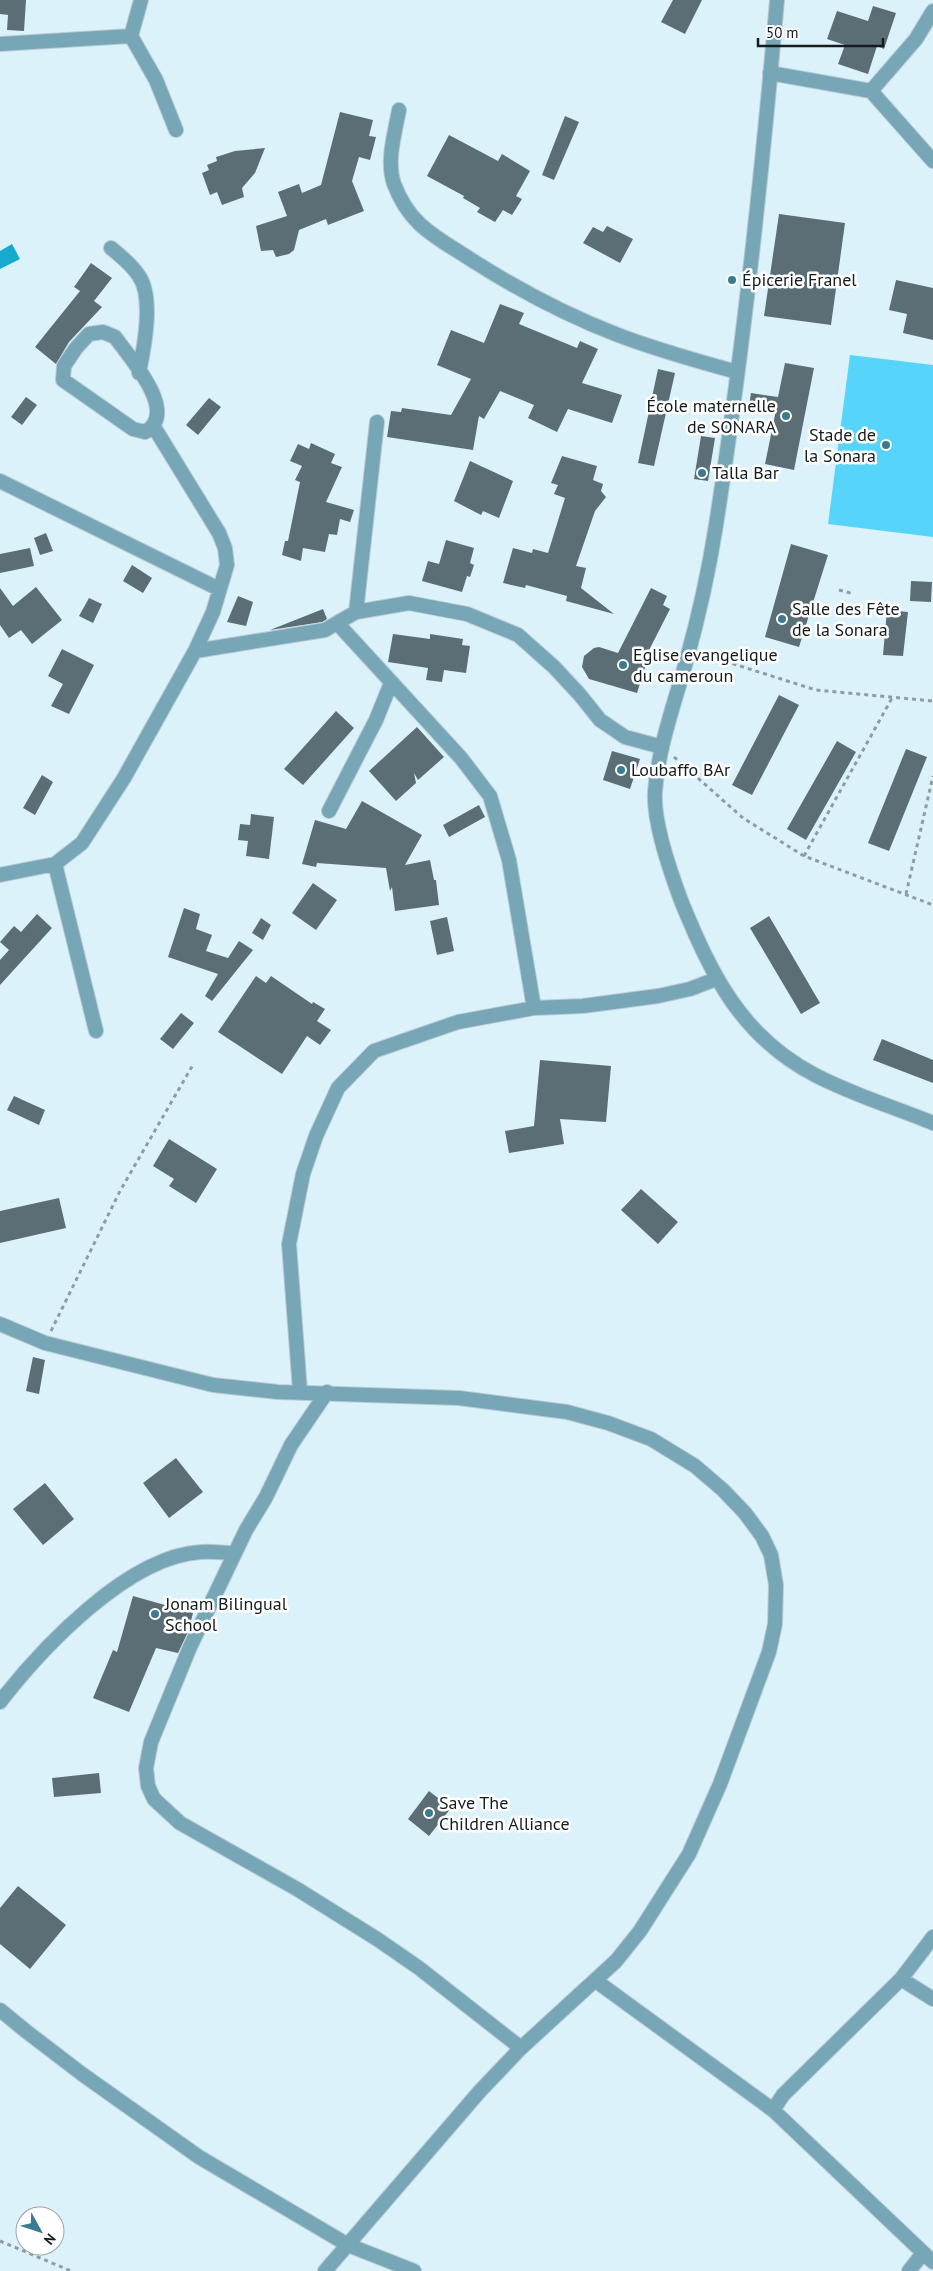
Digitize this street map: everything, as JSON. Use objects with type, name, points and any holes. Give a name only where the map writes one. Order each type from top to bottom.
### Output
[{"type":"street","points":[[141,0],[131,36],[156,80],[176,130]]},
{"type":"street","points":[[777,0],[737,372],[716,529],[690,650],[662,747],[654,795],[661,837],[676,886],[716,979],[752,1029],[784,1056],[816,1075],[933,1123]]},
{"type":"street","points":[[871,91],[916,39],[933,11]]},
{"type":"street","points":[[0,44],[131,36]]},
{"type":"street","points":[[770,73],[871,91],[933,161]]},
{"type":"street","points":[[399,110],[391,154],[394,182],[403,204],[418,225],[512,286],[566,312],[618,335],[676,355],[737,372]]},
{"type":"street","points":[[112,248],[141,277],[146,292],[145,345],[140,372]]},
{"type":"street","points":[[103,332],[115,337],[140,372],[157,400],[159,416],[154,427],[145,432],[133,429],[64,380],[64,366],[76,348],[89,334],[103,332]]},
{"type":"street","points":[[356,612],[377,422]]},
{"type":"street","points":[[0,875],[55,864],[82,843],[124,778],[195,651],[212,612],[227,565],[225,548],[219,533],[154,427]]},
{"type":"street","points":[[0,481],[219,589]]},
{"type":"street","points":[[195,651],[325,630],[356,612],[409,603],[467,614],[518,635],[554,666],[580,694],[600,720],[625,737],[662,747]]},
{"type":"street","points":[[338,624],[461,758],[490,796],[509,860],[534,1008]]},
{"type":"street","points":[[329,811],[376,720],[391,683]]},
{"type":"street","points":[[55,864],[96,1031]]},
{"type":"street","points":[[300,1391],[289,1244],[303,1174],[316,1136],[338,1088],[374,1051],[458,1022],[534,1008],[583,1006],[658,996],[690,989],[716,979]]},
{"type":"street","points":[[0,1324],[45,1343],[213,1386],[278,1392],[300,1391],[459,1398],[567,1412],[608,1423],[651,1439],[696,1466],[724,1490],[745,1513],[762,1536],[771,1555],[776,1585],[775,1624],[769,1652],[720,1784],[689,1854],[640,1931],[616,1961],[596,1982],[520,2048],[480,2091],[325,2271]]},
{"type":"street","points":[[327,1392],[291,1444],[235,1553],[190,1647],[151,1742],[146,1768],[148,1786],[154,1799],[180,1823],[297,1889],[419,1968],[520,2048]]},
{"type":"street","points":[[0,1702],[21,1675],[64,1631],[106,1595],[140,1571],[172,1559],[200,1552],[235,1553]]},
{"type":"street","points":[[774,2110],[783,2095],[900,1979],[933,1937]]},
{"type":"street","points":[[900,1979],[933,1999]]},
{"type":"street","points":[[596,1982],[774,2110],[928,2258],[909,2271]]},
{"type":"street","points":[[0,2010],[66,2062],[199,2157],[348,2245],[414,2271]]},
{"type":"path","points":[[839,590],[854,594]]},
{"type":"path","points":[[690,650],[816,690],[933,701]]},
{"type":"path","points":[[804,856],[892,698]]},
{"type":"path","points":[[662,747],[742,818],[804,856],[933,904]]},
{"type":"path","points":[[906,894],[933,776]]},
{"type":"path","points":[[45,1343],[120,1191],[194,1063]]},
{"type":"path","points":[[0,2241],[71,2271]]},
{"type":"shaded area","points":[[12,244],[20,259],[0,269],[0,251]]},
{"type":"shaded area","name":"Stade de la Sonara","points":[[850,355],[933,365],[933,537],[828,524]]},
{"type":"building","points":[[0,0],[26,0],[24,31],[7,30],[8,15],[0,14]]},
{"type":"building","points":[[673,0],[702,0],[685,34],[661,22]]},
{"type":"building","points":[[873,6],[896,13],[884,49],[877,46],[868,74],[838,64],[845,45],[827,39],[837,11],[868,21]]},
{"type":"building","points":[[340,112],[373,120],[369,136],[376,137],[370,160],[359,157],[352,181],[364,211],[328,225],[326,219],[299,230],[294,250],[289,254],[276,257],[273,250],[261,251],[256,226],[287,216],[278,192],[299,184],[302,193],[321,185]]},
{"type":"building","points":[[565,116],[579,122],[554,180],[542,175]]},
{"type":"building","points":[[449,135],[498,161],[502,154],[530,171],[516,196],[522,199],[512,215],[503,210],[495,222],[477,212],[480,208],[463,198],[464,196],[427,176]]},
{"type":"building","points":[[265,148],[255,173],[242,188],[244,197],[222,205],[217,192],[210,195],[202,173],[209,170],[207,165],[217,161],[216,157],[235,151]]},
{"type":"building","points":[[779,214],[845,223],[831,325],[764,316]]},
{"type":"building","points":[[607,226],[633,239],[620,263],[583,243],[593,227],[603,232]]},
{"type":"building","points":[[91,263],[112,278],[94,301],[102,307],[69,342],[56,364],[35,347],[80,291],[74,287]]},
{"type":"building","points":[[896,280],[933,288],[933,340],[903,333],[907,314],[889,310]]},
{"type":"building","points":[[500,304],[524,313],[519,324],[577,348],[580,341],[598,349],[582,383],[622,395],[612,423],[568,409],[557,432],[528,418],[534,405],[500,391],[484,419],[479,416],[473,450],[387,437],[391,411],[401,412],[402,408],[451,415],[471,379],[437,365],[451,330],[484,343]]},
{"type":"building","points":[[785,363],[814,368],[794,470],[765,464],[776,410],[749,406],[751,393],[778,397]]},
{"type":"building","points":[[658,369],[675,373],[654,466],[638,463]]},
{"type":"building","points":[[26,397],[37,405],[22,425],[11,417]]},
{"type":"building","points":[[209,398],[221,407],[198,435],[186,425]]},
{"type":"building","points":[[701,436],[715,438],[708,481],[694,479]]},
{"type":"building","points":[[311,443],[335,454],[331,463],[342,467],[326,502],[354,510],[350,522],[340,519],[337,535],[329,534],[325,552],[303,548],[301,561],[282,555],[285,541],[288,541],[300,482],[295,480],[302,466],[290,461],[298,444],[309,449]]},
{"type":"building","points":[[562,456],[597,466],[593,480],[603,484],[601,491],[606,497],[595,511],[576,566],[586,568],[581,588],[614,614],[566,601],[567,596],[526,585],[525,588],[503,583],[513,548],[532,553],[533,549],[548,553],[565,498],[554,494],[558,485],[551,483]]},
{"type":"building","points":[[470,461],[513,481],[499,518],[483,511],[481,515],[454,501]]},
{"type":"building","points":[[46,533],[53,551],[40,555],[34,538]]},
{"type":"building","points":[[446,540],[474,548],[470,563],[474,565],[470,577],[467,576],[462,592],[422,581],[428,561],[439,564]]},
{"type":"building","points":[[791,544],[828,555],[799,647],[765,637]]},
{"type":"building","points":[[30,548],[34,566],[0,573],[0,554]]},
{"type":"building","points":[[132,565],[152,578],[143,593],[123,581]]},
{"type":"building","points":[[911,581],[932,582],[931,602],[910,601]]},
{"type":"building","points":[[36,587],[62,620],[32,644],[21,630],[9,638],[0,625],[0,588],[13,606]]},
{"type":"building","points":[[651,588],[667,596],[663,605],[670,609],[644,660],[647,661],[637,693],[589,679],[582,667],[584,656],[594,648],[599,647],[618,653]]},
{"type":"building","points":[[238,596],[253,602],[246,626],[227,622]]},
{"type":"building","points":[[89,598],[102,604],[93,623],[79,616]]},
{"type":"building","points":[[323,609],[327,619],[322,622],[270,630]]},
{"type":"building","points":[[887,610],[908,612],[903,656],[883,655]]},
{"type":"building","points":[[393,634],[430,639],[430,634],[463,639],[462,645],[470,646],[466,673],[444,670],[442,682],[426,680],[428,668],[388,662]]},
{"type":"building","points":[[62,649],[94,665],[69,714],[51,706],[63,684],[48,676]]},
{"type":"building","points":[[779,695],[799,705],[752,795],[732,785]]},
{"type":"building","points":[[336,711],[354,728],[303,785],[284,769]]},
{"type":"building","points":[[417,727],[444,757],[418,780],[414,773],[416,783],[396,801],[369,771]]},
{"type":"building","points":[[837,741],[856,752],[806,840],[787,829]]},
{"type":"building","points":[[906,749],[927,757],[889,851],[868,843]]},
{"type":"building","name":"Loubaffo BAr","points":[[612,751],[640,759],[630,789],[603,780]]},
{"type":"building","points":[[42,775],[53,782],[35,815],[23,808]]},
{"type":"building","points":[[362,801],[422,835],[405,865],[430,860],[434,880],[436,880],[439,905],[395,911],[392,887],[390,891],[386,868],[317,863],[316,867],[302,864],[315,820],[346,829]]},
{"type":"building","points":[[479,805],[485,817],[449,837],[443,825]]},
{"type":"building","points":[[251,814],[274,817],[269,859],[246,856],[248,841],[238,840],[240,824],[250,825]]},
{"type":"building","points":[[313,883],[337,900],[316,930],[292,913]]},
{"type":"building","points":[[184,908],[200,914],[196,929],[212,935],[206,951],[228,958],[239,941],[253,950],[212,1001],[205,996],[218,974],[168,957]]},
{"type":"building","points":[[37,914],[52,928],[0,985],[0,960],[9,950],[0,942],[14,926],[21,932]]},
{"type":"building","points":[[769,916],[820,1003],[801,1014],[750,928]]},
{"type":"building","points":[[447,917],[454,951],[437,955],[430,921]]},
{"type":"building","points":[[261,918],[271,925],[263,940],[252,933]]},
{"type":"building","points":[[256,976],[266,983],[271,976],[312,1004],[313,1002],[325,1009],[317,1021],[331,1030],[320,1045],[307,1036],[282,1074],[218,1032]]},
{"type":"building","points":[[181,1013],[194,1023],[173,1049],[160,1039]]},
{"type":"building","points":[[882,1039],[933,1060],[933,1083],[873,1060]]},
{"type":"building","points":[[540,1060],[611,1066],[606,1122],[560,1119],[564,1144],[509,1153],[505,1131],[534,1126]]},
{"type":"building","points":[[14,1096],[45,1110],[39,1125],[7,1110]]},
{"type":"building","points":[[169,1139],[217,1169],[196,1203],[169,1186],[174,1179],[153,1166]]},
{"type":"building","points":[[641,1189],[678,1222],[658,1244],[621,1210]]},
{"type":"building","points":[[59,1198],[66,1228],[0,1243],[0,1211]]},
{"type":"building","points":[[33,1357],[45,1360],[39,1394],[26,1391]]},
{"type":"building","points":[[176,1458],[203,1492],[169,1518],[143,1483]]},
{"type":"building","points":[[45,1483],[74,1519],[43,1545],[13,1509]]},
{"type":"building","points":[[133,1596],[193,1613],[188,1632],[178,1653],[156,1648],[129,1712],[93,1698],[113,1650],[117,1652]]},
{"type":"building","points":[[99,1773],[101,1793],[54,1797],[52,1778]]},
{"type":"building","name":"Save The Children Alliance","points":[[429,1791],[451,1808],[429,1836],[408,1819]]},
{"type":"building","points":[[18,1886],[66,1925],[30,1969],[0,1944],[0,1908]]},
{"type":"place","name":"Épicerie Franel","points":[[732,280]]},
{"type":"place","name":"École maternelle de SONARA","points":[[786,416]]},
{"type":"place","name":"Stade de la Sonara","points":[[886,445]]},
{"type":"place","name":"Talla Bar","points":[[702,473]]},
{"type":"place","name":"Salle des Fête de la Sonara","points":[[782,619]]},
{"type":"place","name":"Eglise evangelique du cameroun","points":[[623,665]]},
{"type":"place","name":"Loubaffo BAr","points":[[621,770]]},
{"type":"place","name":"Jonam Bilingual School","points":[[155,1614]]},
{"type":"place","name":"Save The Children Alliance","points":[[429,1813]]}]
